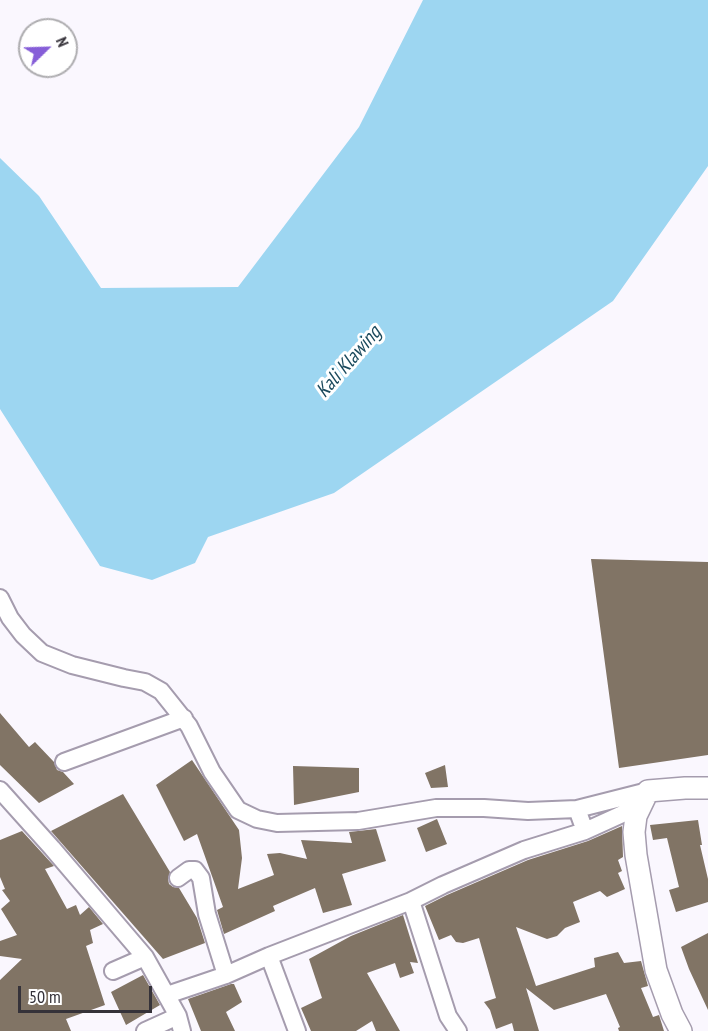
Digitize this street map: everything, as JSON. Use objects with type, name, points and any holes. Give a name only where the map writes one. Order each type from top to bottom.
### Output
[{"type":"street","points":[[0,598],[10,618],[23,635],[42,653],[72,665],[144,682],[160,691],[184,718],[212,772],[238,810],[257,819],[277,823],[358,820],[436,808],[528,811],[578,809],[644,799],[685,788],[708,788]]},
{"type":"street","points":[[64,762],[184,718]]},
{"type":"street","points":[[0,790],[145,957],[167,995],[180,1024],[145,1031]]},
{"type":"street","points":[[167,995],[226,975],[411,901],[524,850],[585,831],[644,799]]},
{"type":"street","points":[[644,799],[636,816],[634,832],[639,879],[656,970],[672,1014],[681,1031]]},
{"type":"street","points":[[578,809],[585,831]]},
{"type":"street","points":[[178,878],[189,870],[195,870],[201,878],[207,914],[226,975]]},
{"type":"street","points":[[411,901],[447,1016],[458,1031]]},
{"type":"street","points":[[269,956],[297,1031]]},
{"type":"street","points":[[113,971],[145,957]]},
{"type":"water","name":"Kali Klawing","points":[[423,0],[708,0],[708,166],[613,301],[334,493],[208,537],[195,563],[152,580],[100,566],[0,409],[0,158],[39,196],[101,288],[238,287],[359,127]]},
{"type":"building","points":[[591,559],[708,562],[708,755],[619,768]]},
{"type":"building","points":[[0,713],[29,747],[35,742],[54,762],[57,770],[63,772],[74,784],[39,803],[0,765]]},
{"type":"building","points":[[192,760],[239,830],[242,858],[238,889],[274,875],[267,854],[280,853],[307,859],[301,840],[352,843],[349,832],[376,829],[386,861],[342,874],[352,905],[323,913],[315,888],[273,906],[275,911],[224,934],[217,910],[223,907],[197,834],[184,841],[156,785]]},
{"type":"building","points":[[445,765],[448,787],[431,788],[425,773]]},
{"type":"building","points":[[293,766],[359,768],[359,792],[294,805]]},
{"type":"building","points":[[123,794],[170,872],[169,884],[179,888],[197,918],[205,943],[163,959],[51,831]]},
{"type":"building","points":[[437,819],[447,844],[426,852],[417,828]]},
{"type":"building","points":[[698,820],[702,845],[700,845],[708,879],[708,902],[676,912],[669,890],[679,887],[667,838],[653,840],[650,825]]},
{"type":"building","points":[[622,826],[623,857],[618,860],[622,871],[618,873],[625,889],[607,897],[600,891],[573,902],[580,922],[565,928],[557,936],[547,939],[516,927],[536,986],[595,967],[594,958],[618,952],[624,963],[641,961],[648,986],[641,988],[653,1017],[659,1015],[664,1031],[619,1031],[620,1027],[606,994],[554,1010],[526,988],[539,1031],[514,1031],[512,1023],[496,1029],[490,1010],[484,1002],[496,998],[479,938],[463,943],[456,942],[451,935],[439,940],[425,906],[528,860],[588,841]]},
{"type":"building","points":[[22,831],[54,866],[45,869],[67,909],[76,905],[80,915],[89,907],[103,924],[90,930],[93,943],[86,946],[105,1005],[66,1019],[71,1031],[0,1031],[0,980],[22,959],[0,956],[0,941],[17,935],[1,909],[10,901],[2,890],[5,889],[0,877],[0,840]]},
{"type":"building","points":[[403,915],[418,963],[410,962],[414,973],[400,978],[395,963],[367,973],[400,1031],[376,1031],[372,1021],[356,1031],[311,1031],[301,1008],[322,998],[309,959],[351,936]]},
{"type":"building","points":[[708,933],[708,1010],[681,947]]},
{"type":"building","points":[[143,975],[160,1005],[126,1025],[111,992]]},
{"type":"building","points":[[234,984],[242,1002],[226,1012],[235,1031],[201,1031],[188,999]]}]
